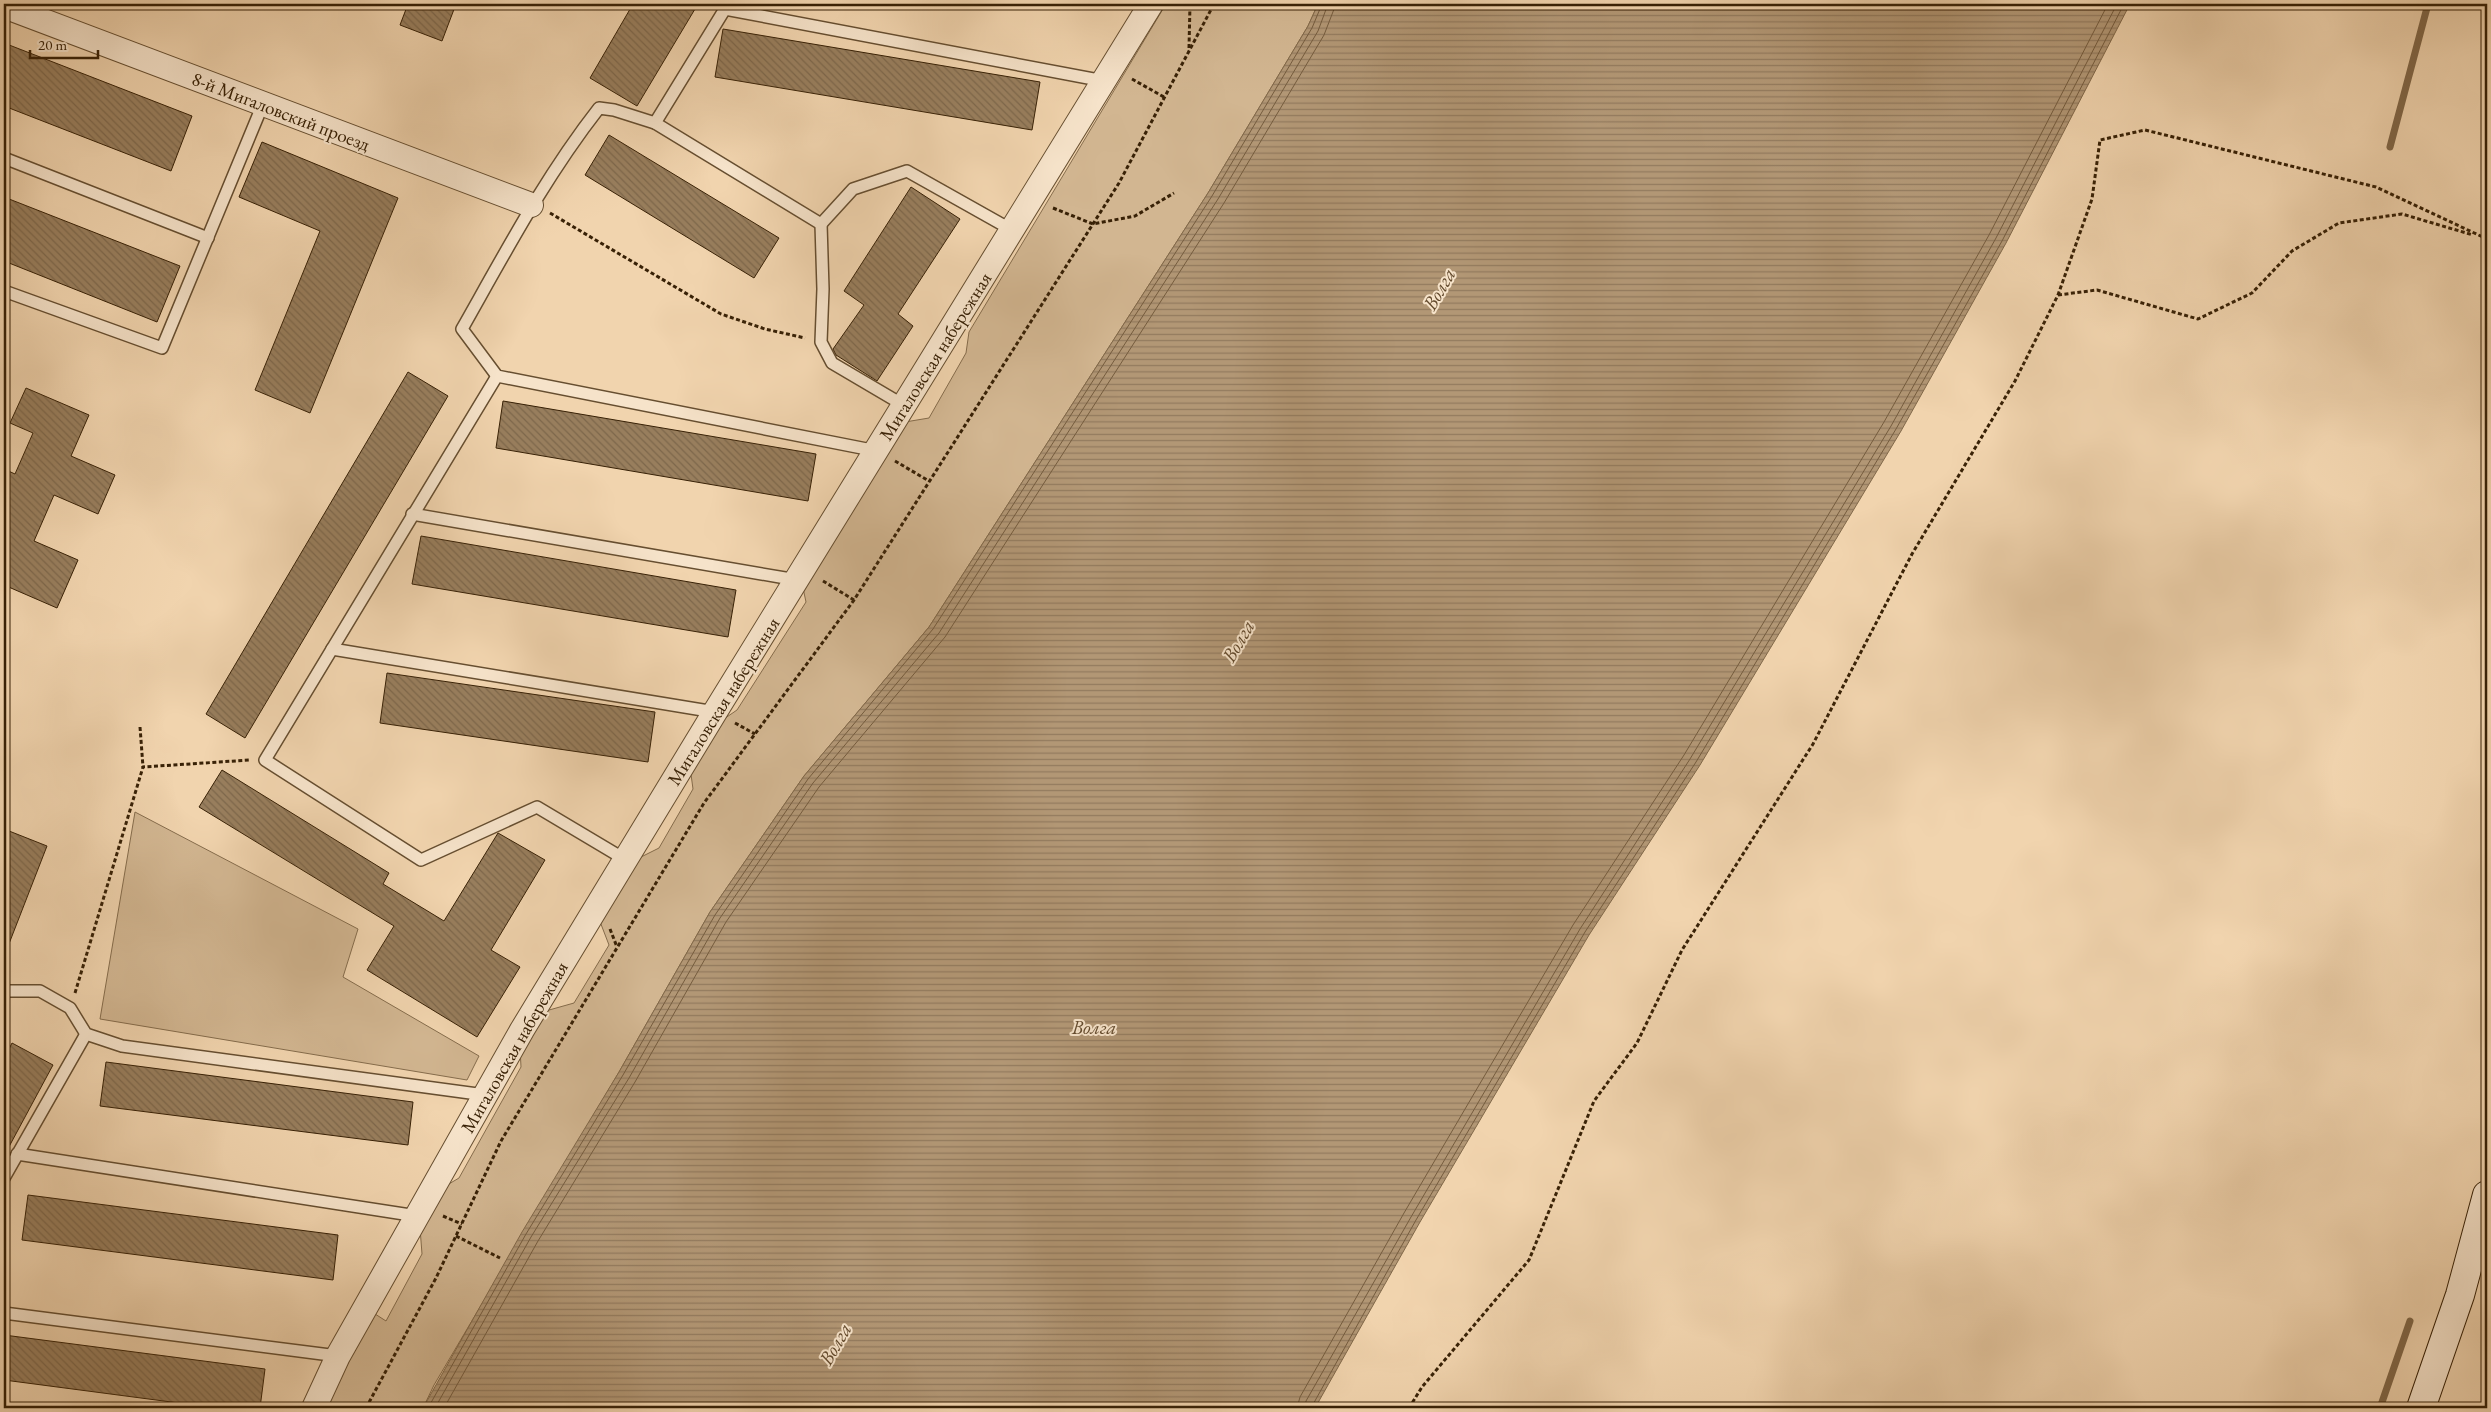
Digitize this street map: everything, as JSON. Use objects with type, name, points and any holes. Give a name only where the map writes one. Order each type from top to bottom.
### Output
[{"type":"street","name":"Мигаловская набережная","points":[[314,1408],[338,1356],[522,1030],[715,712],[1151,4]]},
{"type":"street","name":"8-й Мигаловский проезд","points":[[7,6],[531,205]]},
{"type":"street","points":[[2421,1408],[2460,1295],[2487,1195]]},
{"type":"lane","points":[[655,123],[727,6],[1108,74]]},
{"type":"lane","points":[[4,291],[162,348],[263,104]]},
{"type":"lane","points":[[821,224],[655,123],[614,110],[599,108],[531,205],[462,329],[497,376],[877,451]]},
{"type":"lane","points":[[4,158],[208,238]]},
{"type":"lane","points":[[905,406],[832,363],[821,342],[823,289],[821,224],[853,189],[907,171],[1012,230]]},
{"type":"lane","points":[[497,376],[412,514],[266,760],[421,860],[537,807],[626,860]]},
{"type":"lane","points":[[412,514],[798,580]]},
{"type":"lane","points":[[332,649],[715,712]]},
{"type":"lane","points":[[4,991],[40,991],[70,1008],[86,1034],[122,1046],[485,1095]]},
{"type":"lane","points":[[4,1178],[86,1034]]},
{"type":"lane","points":[[18,1154],[417,1216]]},
{"type":"lane","points":[[4,1313],[338,1356]]},
{"type":"path","points":[[1189,50],[1190,4]]},
{"type":"path","points":[[366,1408],[436,1278],[501,1141],[704,803],[854,600],[1119,184],[1214,4]]},
{"type":"path","points":[[1108,74],[1164,97]]},
{"type":"path","points":[[1409,1408],[1422,1388],[1529,1260],[1594,1101],[1637,1043],[1682,950],[1814,744],[1912,554],[2014,381],[2058,295],[2092,198],[2100,140],[2145,130],[2376,187],[2486,239]]},
{"type":"path","points":[[1071,216],[1092,224],[1135,216],[1174,193]]},
{"type":"path","points":[[531,205],[552,214],[721,314],[765,329],[821,342]]},
{"type":"path","points":[[2058,295],[2097,290],[2198,319],[2252,293],[2292,251],[2339,223],[2402,214],[2486,239]]},
{"type":"path","points":[[909,469],[929,481]]},
{"type":"path","points":[[834,588],[854,600]]},
{"type":"path","points":[[70,1008],[143,766],[140,727]]},
{"type":"path","points":[[143,766],[266,760]]},
{"type":"path","points":[[456,1236],[500,1258]]},
{"type":"shaded area","points":[[1166,4],[1318,4],[1308,26],[1208,193],[929,627],[804,776],[710,912],[619,1072],[434,1385],[423,1408],[327,1408],[372,1312],[386,1321],[422,1254],[420,1228],[442,1188],[459,1178],[521,1067],[520,1048],[542,1012],[574,1003],[609,945],[599,919],[641,857],[659,848],[693,789],[690,767],[718,723],[737,710],[806,602],[803,588],[905,422],[929,418],[966,353],[969,332]]},
{"type":"shaded area","points":[[135,812],[358,929],[343,977],[479,1056],[467,1080],[100,1019]]},
{"type":"water","name":"Волга","points":[[1318,4],[2130,4],[2006,243],[1901,431],[1700,765],[1589,935],[1420,1222],[1315,1408],[423,1408],[522,1232],[619,1072],[710,912],[804,776],[929,627],[1208,193],[1308,26]]},
{"type":"building","points":[[408,4],[456,4],[442,41],[400,25]]},
{"type":"building","points":[[633,4],[698,4],[637,106],[590,78]]},
{"type":"building","points":[[723,29],[1040,82],[1032,130],[715,77]]},
{"type":"building","points":[[4,43],[192,116],[171,171],[4,106]]},
{"type":"building","points":[[609,135],[779,238],[754,278],[585,175]]},
{"type":"building","points":[[262,142],[398,198],[310,413],[255,390],[320,231],[239,197]]},
{"type":"building","points":[[911,187],[960,219],[898,314],[913,326],[877,381],[836,355],[833,349],[864,305],[844,291]]},
{"type":"building","points":[[4,197],[180,266],[157,322],[4,261]]},
{"type":"building","points":[[408,372],[448,396],[245,738],[206,714]]},
{"type":"building","points":[[26,388],[89,415],[71,456],[115,475],[98,514],[54,495],[34,541],[78,560],[57,608],[4,585],[4,469],[15,474],[33,433],[10,423]]},
{"type":"building","points":[[503,401],[816,454],[808,501],[496,448]]},
{"type":"building","points":[[421,536],[736,590],[728,637],[412,584]]},
{"type":"building","points":[[387,673],[655,712],[648,762],[380,723]]},
{"type":"building","points":[[222,770],[389,873],[383,884],[444,921],[498,833],[545,860],[491,950],[520,967],[477,1037],[367,970],[394,926],[199,807]]},
{"type":"building","points":[[4,829],[47,846],[5,954],[4,954]]},
{"type":"building","points":[[12,1043],[53,1065],[4,1156],[4,1059]]},
{"type":"building","points":[[106,1062],[413,1102],[408,1145],[100,1106]]},
{"type":"building","points":[[28,1195],[338,1235],[333,1280],[22,1240]]},
{"type":"building","points":[[4,1335],[265,1369],[260,1408],[217,1408],[4,1380]]},
{"type":"waterway","points":[[2390,147],[2428,4]]},
{"type":"waterway","points":[[2380,1408],[2410,1321]]}]
